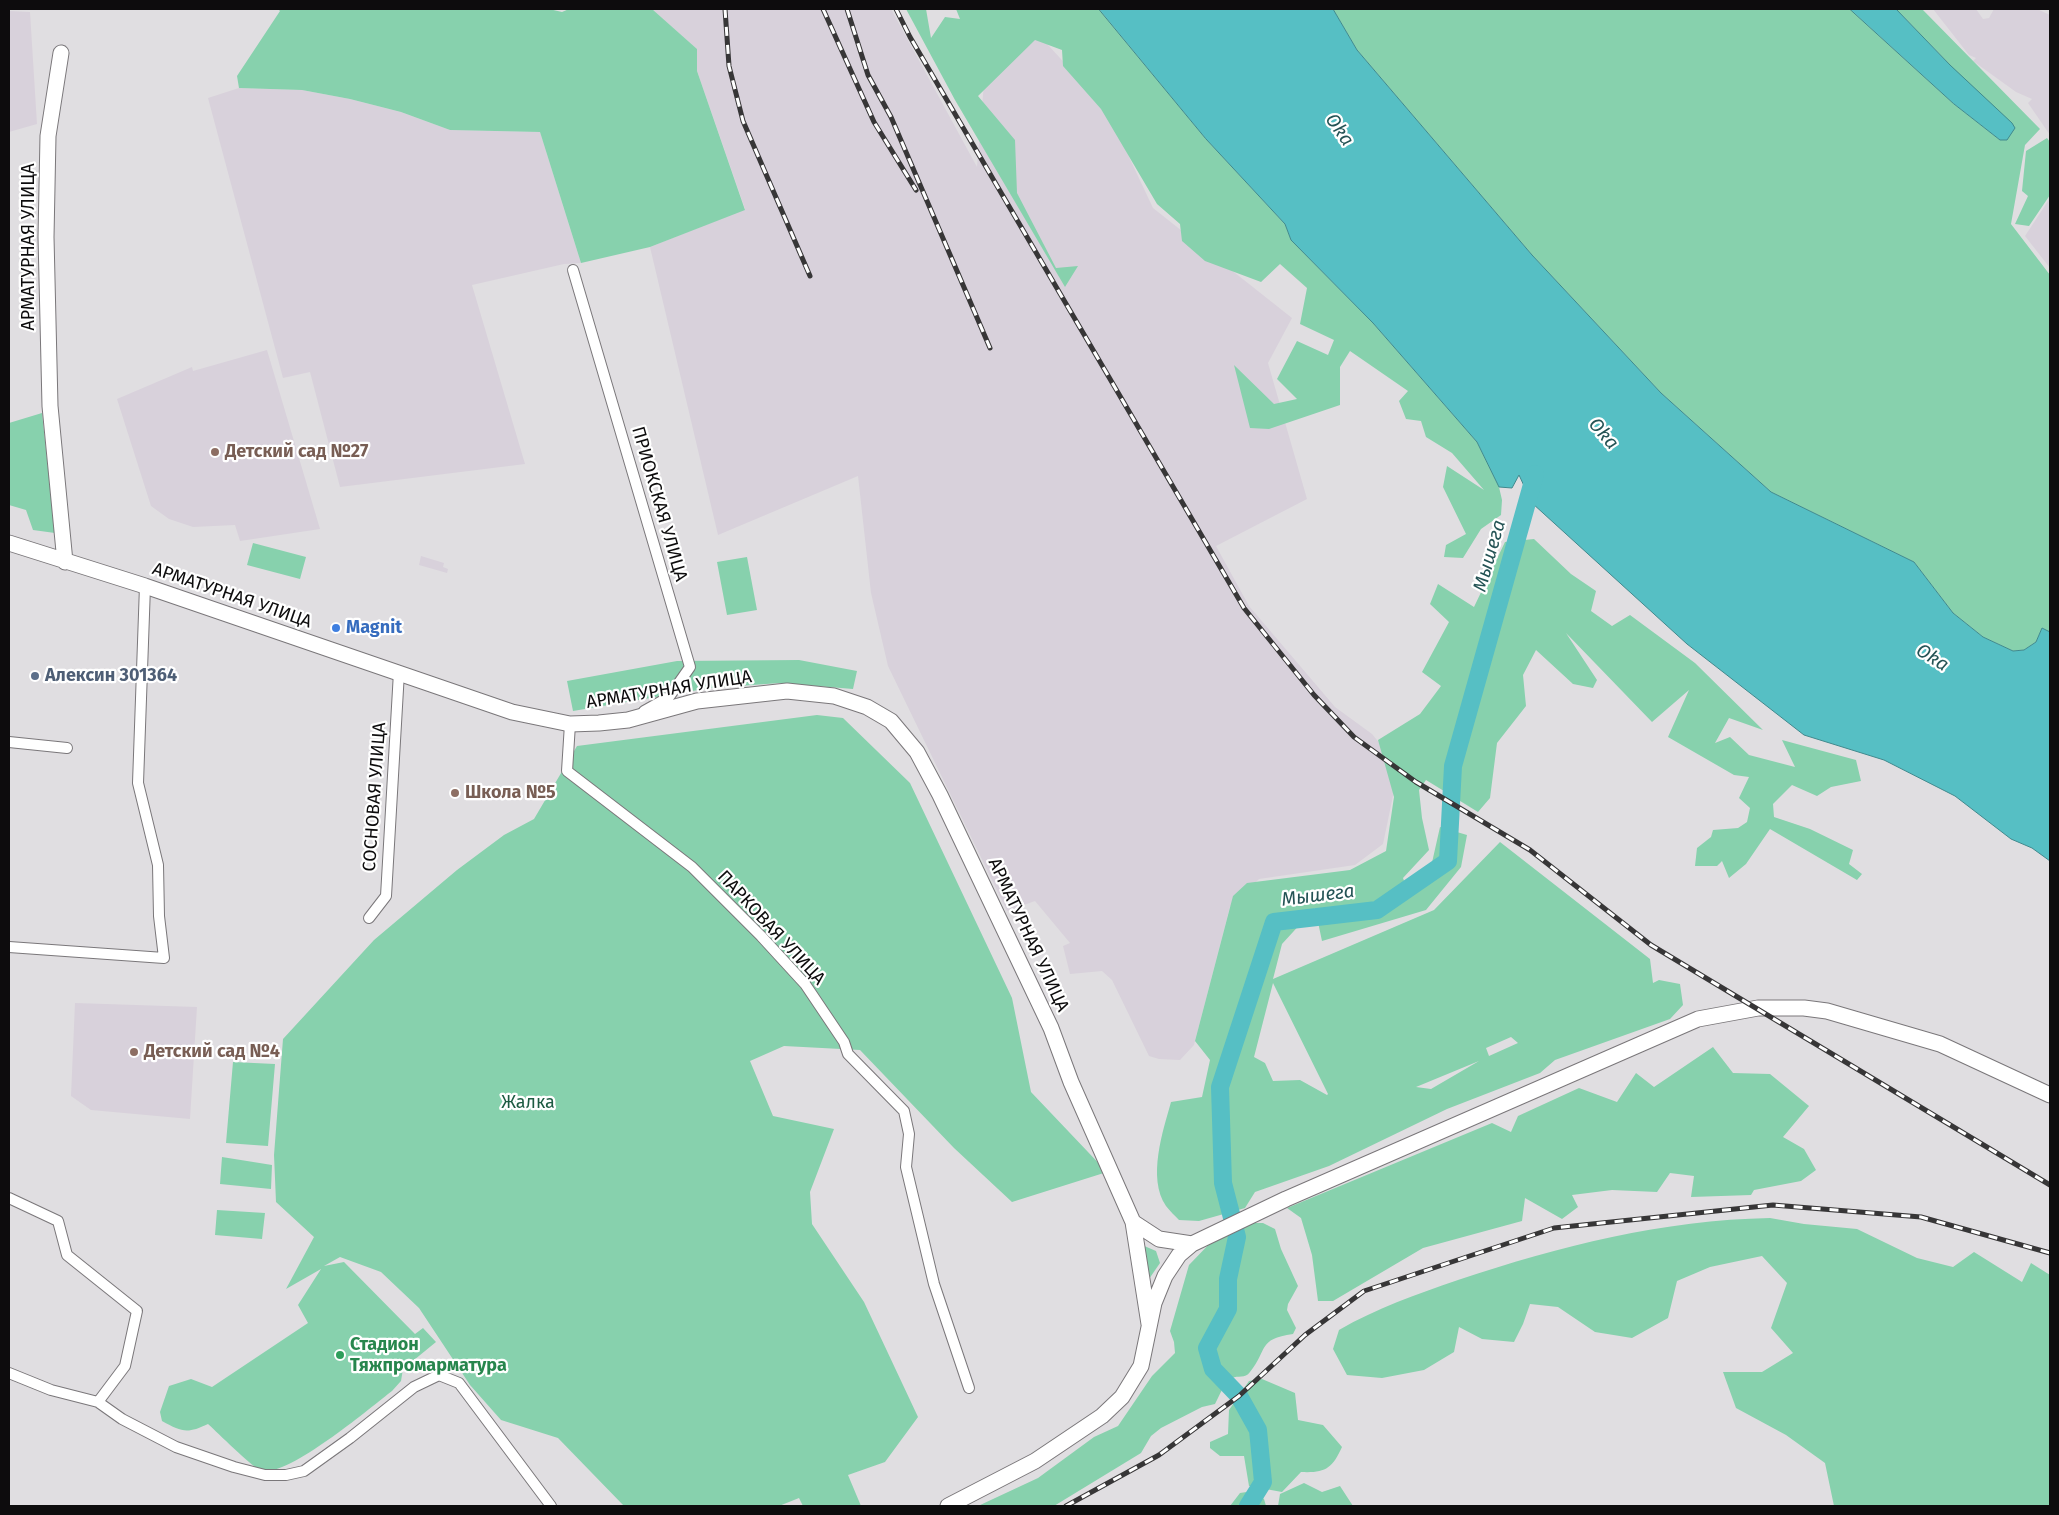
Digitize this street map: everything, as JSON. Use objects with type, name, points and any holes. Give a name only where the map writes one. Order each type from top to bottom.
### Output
[{"type":"street","name":"АРМАТУРНАЯ УЛИЦА","points":[[61,53],[48,136],[46,236],[50,406],[65,562]]},
{"type":"street","name":"ПРИОКСКАЯ УЛИЦА","points":[[573,270],[690,666],[669,697],[628,720]]},
{"type":"street","name":"АРМАТУРНАЯ УЛИЦА","points":[[9,543],[145,586],[512,712],[570,724],[628,720],[697,701],[787,691],[834,696],[867,707],[891,720],[917,752],[940,795],[1051,1028],[1071,1082],[1133,1222],[1149,1324]]},
{"type":"street","points":[[9,947],[164,958],[159,916],[158,865],[138,783],[145,586]]},
{"type":"street","name":"СОСНОВАЯ УЛИЦА","points":[[369,918],[386,896],[399,672]]},
{"type":"street","name":"ПАРКОВАЯ УЛИЦА","points":[[570,724],[567,771],[692,868],[761,936],[805,984],[844,1042],[848,1054],[904,1111],[908,1134],[906,1167],[934,1284],[969,1388]]},
{"type":"street","points":[[9,742],[67,748]]},
{"type":"street","points":[[948,1506],[1035,1461],[1114,1406],[1131,1385],[1141,1366],[1154,1303],[1165,1276],[1179,1255],[1192,1244],[1244,1219],[1698,1019],[1758,1008],[1804,1008],[1827,1011],[1940,1044],[2050,1095]]},
{"type":"street","points":[[9,1198],[58,1221],[67,1255],[137,1311],[125,1366],[98,1402]]},
{"type":"street","points":[[1133,1222],[1159,1239],[1192,1244]]},
{"type":"street","points":[[9,1373],[51,1390],[98,1402],[122,1419],[176,1447],[234,1467],[265,1475],[286,1475],[304,1471],[350,1438],[414,1387],[439,1375],[459,1383],[551,1506]]},
{"type":"shaded area","points":[[652,9],[891,9],[977,167],[984,83],[1037,33],[1106,108],[1153,208],[1292,318],[1268,363],[1307,499],[1216,546],[1249,606],[1335,707],[1372,734],[1399,767],[1383,844],[1355,865],[1259,879],[1230,907],[1194,1045],[1180,1060],[1159,1059],[1149,1056],[1112,980],[1102,971],[1070,974],[1063,946],[1070,943],[1035,901],[1007,911],[888,666],[871,593],[858,476],[718,535],[650,247],[745,209],[697,71],[697,49]]},
{"type":"shaded area","points":[[1933,9],[1976,9],[1983,19],[1989,18],[1994,9],[2037,9],[2050,15],[2050,135],[2028,103],[2032,99],[2016,92],[1973,61],[1976,58],[1969,55]]},
{"type":"shaded area","points":[[9,11],[30,12],[37,124],[9,132]]},
{"type":"shaded area","points":[[239,88],[302,90],[350,99],[401,112],[450,130],[540,132],[581,263],[564,264],[472,285],[525,464],[340,487],[310,372],[283,378],[208,98]]},
{"type":"shaded area","points":[[2050,198],[2050,268],[2025,236]]},
{"type":"shaded area","name":"Детский сад №27","points":[[267,350],[320,529],[240,541],[235,525],[193,527],[169,519],[151,506],[117,399],[192,367],[193,371]]},
{"type":"shaded area","points":[[421,556],[444,563],[443,567],[448,569],[447,573],[419,565]]},
{"type":"shaded area","name":"Детский сад №4","points":[[75,1003],[197,1007],[190,1119],[91,1110],[71,1096]]},
{"type":"green space","points":[[278,9],[549,9],[562,12],[569,9],[652,9],[697,49],[697,71],[745,210],[650,247],[581,263],[540,132],[450,130],[401,112],[350,99],[302,90],[239,88],[237,76],[280,11]]},
{"type":"green space","points":[[906,9],[926,9],[931,38],[945,17],[960,19],[956,9],[1099,9],[1206,139],[1285,224],[1291,240],[1373,323],[1477,442],[1499,487],[1502,500],[1501,515],[1481,529],[1463,558],[1444,557],[1446,545],[1466,534],[1443,487],[1447,466],[1484,490],[1452,453],[1426,437],[1421,421],[1406,419],[1399,401],[1408,391],[1350,351],[1340,367],[1340,405],[1269,429],[1250,428],[1234,365],[1274,404],[1297,399],[1277,379],[1297,341],[1328,355],[1334,340],[1300,324],[1307,288],[1280,264],[1261,282],[1205,261],[1182,241],[1180,224],[1157,204],[1101,109],[1063,66],[1062,50],[1035,40],[978,96],[1015,140],[1017,193],[1056,268],[1078,266],[1065,287],[955,100]]},
{"type":"green space","points":[[1333,9],[1850,9],[1954,104],[2000,140],[1950,65],[1896,9],[1922,9],[2040,129],[2025,145],[2011,224],[2050,275],[2050,632],[2042,628],[2036,642],[2024,650],[2013,651],[1983,637],[1953,613],[1914,562],[1771,492],[1661,393],[1532,255],[1357,50]]},
{"type":"green space","points":[[2047,138],[2050,142],[2050,195],[2029,226],[2015,224],[2028,196],[2022,191],[2026,151]]},
{"type":"green space","points":[[42,413],[55,533],[33,530],[26,510],[9,505],[9,423]]},
{"type":"green space","points":[[1534,539],[1571,574],[1596,591],[1591,611],[1612,626],[1630,615],[1695,663],[1763,730],[1729,718],[1715,743],[1730,737],[1749,755],[1795,767],[1782,740],[1856,760],[1861,781],[1831,787],[1817,796],[1792,785],[1773,804],[1774,817],[1810,829],[1853,850],[1849,864],[1862,874],[1857,880],[1770,829],[1746,864],[1729,878],[1722,861],[1717,866],[1695,866],[1697,848],[1711,837],[1713,830],[1738,828],[1747,822],[1750,808],[1739,798],[1749,777],[1734,775],[1668,737],[1689,690],[1652,722],[1566,633],[1597,680],[1593,688],[1573,684],[1536,650],[1523,675],[1526,706],[1497,743],[1490,798],[1478,812],[1426,780],[1419,790],[1422,818],[1429,850],[1403,878],[1407,889],[1431,867],[1440,827],[1467,835],[1461,867],[1426,910],[1322,941],[1315,908],[1282,944],[1273,979],[1434,910],[1500,842],[1650,959],[1653,983],[1659,980],[1680,984],[1683,1005],[1670,1019],[1555,1060],[1540,1073],[1447,1109],[1329,1166],[1255,1192],[1245,1208],[1199,1221],[1179,1220],[1166,1206],[1160,1195],[1157,1168],[1158,1154],[1171,1102],[1202,1097],[1210,1060],[1195,1041],[1233,896],[1247,883],[1350,870],[1386,851],[1394,797],[1378,740],[1420,714],[1441,686],[1422,672],[1449,622],[1430,604],[1438,584],[1474,607],[1505,542]],"holes":[[[1273,983],[1328,1094],[1327,1095],[1300,1080],[1273,1081],[1265,1063],[1254,1057]],[[1511,1037],[1518,1043],[1489,1056],[1486,1048]],[[1479,1061],[1431,1089],[1416,1087]]]},
{"type":"green space","points":[[253,543],[306,557],[300,579],[247,565]]},
{"type":"green space","points":[[747,557],[757,610],[727,615],[717,562]]},
{"type":"green space","points":[[799,660],[857,671],[853,689],[780,683],[710,688],[573,711],[567,681],[677,661]]},
{"type":"green space","name":"Жалка","points":[[817,715],[843,718],[910,783],[1012,998],[1031,1092],[1107,1172],[1012,1202],[954,1148],[860,1050],[784,1046],[750,1061],[773,1116],[834,1129],[810,1192],[812,1224],[864,1302],[918,1417],[885,1462],[848,1475],[861,1506],[803,1506],[799,1498],[779,1506],[624,1506],[558,1438],[501,1420],[470,1385],[419,1308],[381,1272],[340,1257],[324,1266],[344,1262],[415,1334],[423,1328],[436,1342],[403,1369],[401,1381],[392,1391],[327,1441],[288,1465],[272,1470],[260,1470],[255,1467],[208,1424],[195,1429],[185,1430],[175,1428],[162,1421],[160,1412],[169,1386],[191,1379],[212,1387],[308,1323],[298,1305],[321,1269],[286,1289],[314,1237],[276,1202],[274,1155],[283,1039],[374,940],[457,870],[504,835],[534,819],[577,746]]},
{"type":"green space","points":[[1713,1047],[1733,1073],[1770,1074],[1809,1106],[1783,1137],[1804,1149],[1816,1170],[1801,1181],[1754,1190],[1751,1195],[1691,1197],[1694,1176],[1670,1173],[1657,1192],[1612,1190],[1572,1195],[1578,1207],[1562,1219],[1525,1198],[1522,1221],[1423,1248],[1333,1301],[1318,1301],[1312,1255],[1301,1218],[1287,1208],[1492,1123],[1511,1132],[1518,1116],[1579,1088],[1617,1102],[1636,1073],[1654,1087]]},
{"type":"green space","points":[[233,1062],[275,1064],[268,1146],[226,1143]]},
{"type":"green space","points":[[222,1157],[272,1165],[271,1189],[220,1184]]},
{"type":"green space","points":[[217,1210],[265,1213],[262,1239],[215,1235]]},
{"type":"green space","points":[[1770,1218],[1804,1224],[1857,1229],[1917,1258],[1953,1267],[1974,1252],[2022,1282],[2031,1263],[2050,1275],[2050,1506],[1834,1506],[1825,1463],[1786,1435],[1736,1408],[1723,1372],[1762,1372],[1793,1353],[1771,1328],[1787,1283],[1762,1256],[1710,1267],[1677,1281],[1668,1318],[1632,1338],[1595,1332],[1558,1307],[1530,1304],[1514,1342],[1482,1339],[1459,1327],[1454,1352],[1424,1370],[1382,1378],[1347,1375],[1333,1349],[1339,1330],[1383,1308],[1458,1280],[1535,1256],[1612,1237],[1651,1230],[1690,1224]]},
{"type":"green space","points":[[1250,1223],[1263,1223],[1275,1229],[1281,1249],[1298,1286],[1288,1304],[1287,1310],[1296,1328],[1293,1334],[1268,1342],[1250,1372],[1244,1376],[1234,1377],[1229,1380],[1215,1404],[1202,1407],[1161,1428],[1151,1436],[1141,1453],[1054,1506],[978,1506],[1038,1478],[1094,1437],[1118,1426],[1152,1376],[1175,1353],[1170,1331],[1189,1265],[1215,1238]]},
{"type":"green space","points":[[1142,1245],[1156,1251],[1160,1263],[1149,1279]]},
{"type":"green space","points":[[1262,1379],[1295,1393],[1298,1420],[1323,1425],[1342,1447],[1335,1460],[1327,1468],[1316,1472],[1301,1472],[1282,1492],[1249,1486],[1244,1456],[1220,1456],[1210,1448],[1210,1442],[1228,1434],[1229,1410],[1249,1381]]},
{"type":"green space","points":[[1304,1483],[1322,1492],[1340,1486],[1353,1506],[1278,1506],[1280,1494]]},
{"type":"green space","points":[[1253,1491],[1264,1499],[1266,1506],[1230,1506],[1240,1493]]},
{"type":"water","name":"Oka","points":[[1099,9],[1333,9],[1357,50],[1532,255],[1661,393],[1771,492],[1914,562],[1953,613],[1983,637],[2013,651],[2024,650],[2036,642],[2042,628],[2050,632],[2050,861],[2032,848],[2011,839],[1955,796],[1884,760],[1804,735],[1687,644],[1532,503],[1519,475],[1512,488],[1499,487],[1477,442],[1373,323],[1291,240],[1285,224],[1206,139]]},
{"type":"water","points":[[1850,9],[1896,9],[1950,65],[2012,123],[2015,128],[2007,140],[2000,140],[1954,104]]},
{"type":"waterway","name":"Мышега","points":[[1248,1506],[1263,1482],[1258,1430],[1239,1396],[1213,1369],[1207,1348],[1228,1309],[1228,1279],[1237,1237],[1223,1183],[1220,1087],[1274,922],[1377,910],[1448,861],[1453,766],[1535,474]]},
{"type":"railway","points":[[725,9],[729,66],[743,121],[810,276]]},
{"type":"railway","points":[[823,9],[874,122],[916,190]]},
{"type":"railway","points":[[847,9],[868,75],[891,117],[990,348]]},
{"type":"railway","points":[[896,9],[910,37],[1244,608],[1314,695],[1354,737],[1416,782],[1530,850],[1651,945],[2050,1185]]},
{"type":"railway","points":[[1066,1506],[1159,1455],[1239,1396],[1305,1335],[1364,1291],[1554,1228],[1773,1205],[1921,1217],[2050,1253]]},
{"type":"place","name":"Детский сад №27","points":[[215,452]]},
{"type":"place","name":"Magnit","points":[[336,628]]},
{"type":"place","name":"Алексин 301364","points":[[35,676]]},
{"type":"place","name":"Школа №5","points":[[455,793]]},
{"type":"place","name":"Детский сад №4","points":[[134,1052]]},
{"type":"place","name":"Стадион Тяжпромарматура","points":[[340,1355]]}]
